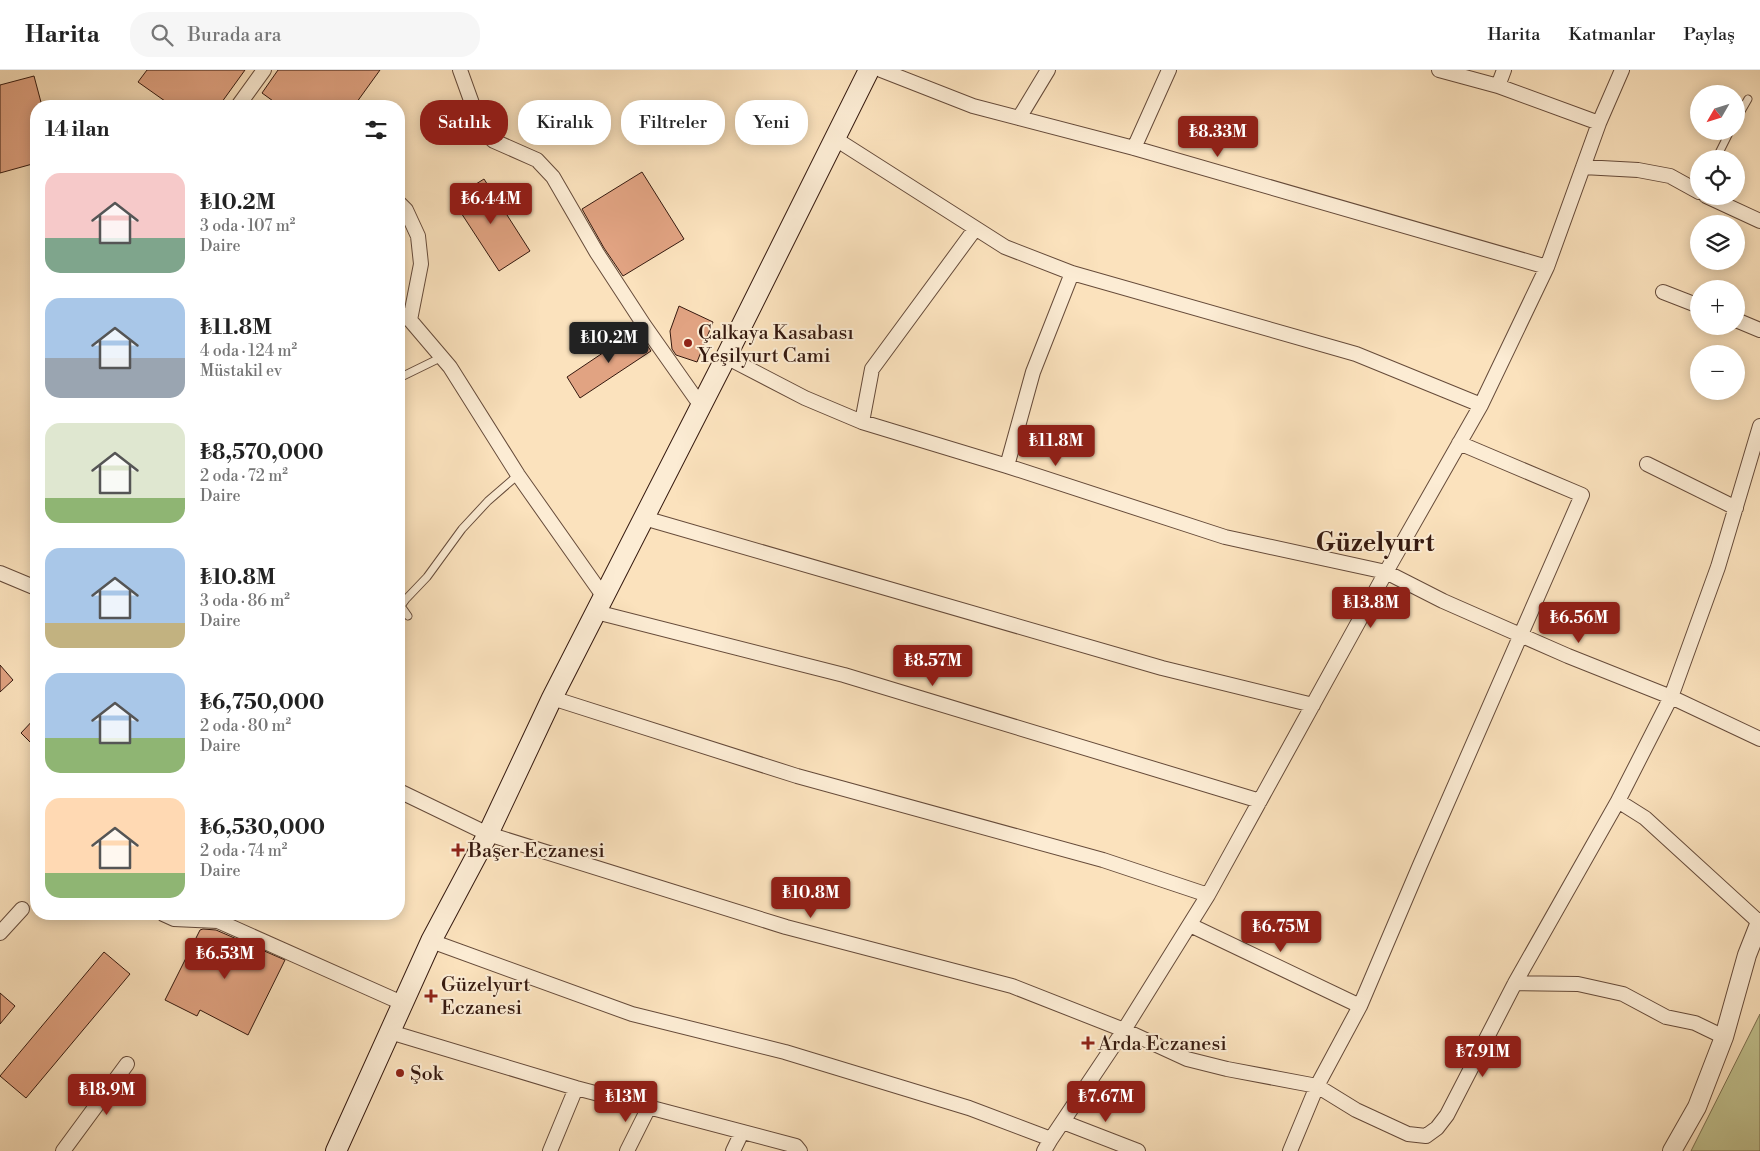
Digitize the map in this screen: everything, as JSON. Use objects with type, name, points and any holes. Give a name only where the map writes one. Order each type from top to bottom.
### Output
[{"type":"main road","points":[[336,1151],[431,941],[488,834],[552,698],[726,357],[869,70]]},
{"type":"street","points":[[248,100],[264,70]]},
{"type":"street","points":[[460,70],[482,131],[494,141],[537,160],[553,176],[602,261],[701,406]]},
{"type":"street","points":[[881,70],[973,106],[1134,148],[1547,267]]},
{"type":"street","points":[[1019,118],[1048,70]]},
{"type":"street","points":[[1134,148],[1169,70]]},
{"type":"street","points":[[1439,70],[1498,86],[1598,123]]},
{"type":"street","points":[[1498,86],[1504,70]]},
{"type":"street","points":[[431,941],[632,1014],[786,1052],[969,1108],[1048,1145],[1190,925],[1481,405],[1547,267],[1598,123],[1622,70]]},
{"type":"street","points":[[834,138],[1005,247],[1072,273],[1356,354],[1481,405]]},
{"type":"street","points":[[1583,168],[1638,170],[1670,176],[1690,187]]},
{"type":"street","points":[[1726,205],[1760,221]]},
{"type":"street","points":[[405,209],[418,236],[422,264],[405,317],[450,367],[600,605],[844,674],[1260,801]]},
{"type":"street","points":[[862,422],[872,369],[975,229]]},
{"type":"street","points":[[1007,466],[1032,372],[1072,273]]},
{"type":"street","points":[[1663,292],[1690,302]]},
{"type":"street","points":[[1745,324],[1760,330]]},
{"type":"street","points":[[726,357],[805,398],[862,422],[1007,466],[1225,537],[1386,572],[1443,601],[1522,636],[1671,697],[1760,739]]},
{"type":"street","points":[[405,794],[488,834],[786,927],[1012,986],[1124,1030],[1187,1059],[1227,1069],[1317,1086],[1356,1110],[1408,1134],[1426,1136],[1437,1128],[1447,1115],[1515,983],[1618,801],[1671,697],[1718,567],[1736,508],[1755,464],[1760,426]]},
{"type":"street","points":[[1290,1151],[1317,1086],[1360,1006],[1431,838],[1522,636],[1582,495],[1460,443]]},
{"type":"street","points":[[1647,464],[1736,508]]},
{"type":"street","points":[[644,518],[1162,668],[1312,705]]},
{"type":"street","points":[[0,572],[30,585]]},
{"type":"street","points":[[552,698],[797,776],[1103,860],[1208,894]]},
{"type":"street","points":[[1618,801],[1645,818],[1760,922],[1747,956],[1724,1037],[1697,1106],[1672,1151]]},
{"type":"street","points":[[0,933],[22,909]]},
{"type":"street","points":[[196,920],[218,921],[402,1003]]},
{"type":"street","points":[[1190,925],[1360,1006]]},
{"type":"street","points":[[1515,983],[1578,984],[1623,994],[1666,1018],[1695,1023],[1724,1037]]},
{"type":"street","points":[[390,1032],[576,1088],[796,1146],[800,1151]]},
{"type":"street","points":[[63,1151],[127,1064]]},
{"type":"street","points":[[550,1151],[576,1088]]},
{"type":"street","points":[[628,1151],[650,1107]]},
{"type":"street","points":[[1063,1122],[1138,1151]]},
{"type":"street","points":[[732,1151],[742,1132]]},
{"type":"lane","points":[[1745,104],[1748,99]]},
{"type":"lane","points":[[405,375],[442,357]]},
{"type":"lane","points":[[405,601],[427,577],[462,529],[488,501],[518,475]]},
{"type":"lane","points":[[405,611],[408,616]]},
{"type":"green space","points":[[1760,1014],[1760,1151],[1691,1151]]},
{"type":"building","points":[[147,70],[245,70],[223,100],[164,100],[138,82]]},
{"type":"building","points":[[278,70],[380,70],[358,100],[272,100],[262,93]]},
{"type":"building","points":[[34,76],[40,100],[30,100],[30,165],[0,173],[0,85]]},
{"type":"building","points":[[642,172],[684,239],[623,276],[604,248],[582,209]]},
{"type":"building","points":[[484,179],[530,251],[499,271],[452,199]]},
{"type":"building","name":"Çalkaya Kasabası Yeşilyurt Cami","points":[[679,306],[713,322],[697,362],[676,355],[672,349],[670,331]]},
{"type":"building","points":[[637,330],[651,351],[580,398],[567,377]]},
{"type":"building","points":[[0,665],[13,680],[0,692]]},
{"type":"building","points":[[30,723],[30,742],[21,733]]},
{"type":"building","points":[[200,930],[216,930],[285,960],[248,1035],[200,1010],[197,1016],[165,1000]]},
{"type":"building","points":[[104,952],[130,974],[26,1098],[0,1076]]},
{"type":"building","points":[[0,993],[15,1006],[0,1024]]},
{"type":"place","name":"Çalkaya Kasabası Yeşilyurt Cami","points":[[688,343]]},
{"type":"place","name":"Başer Eczanesi","points":[[458,850]]},
{"type":"place","name":"Güzelyurt Eczanesi","points":[[431,996]]},
{"type":"place","name":"Arda Eczanesi","points":[[1088,1043]]},
{"type":"place","name":"Şok","points":[[400,1073]]},
{"type":"district","name":"Güzelyurt","points":[[1375,542]]}]
